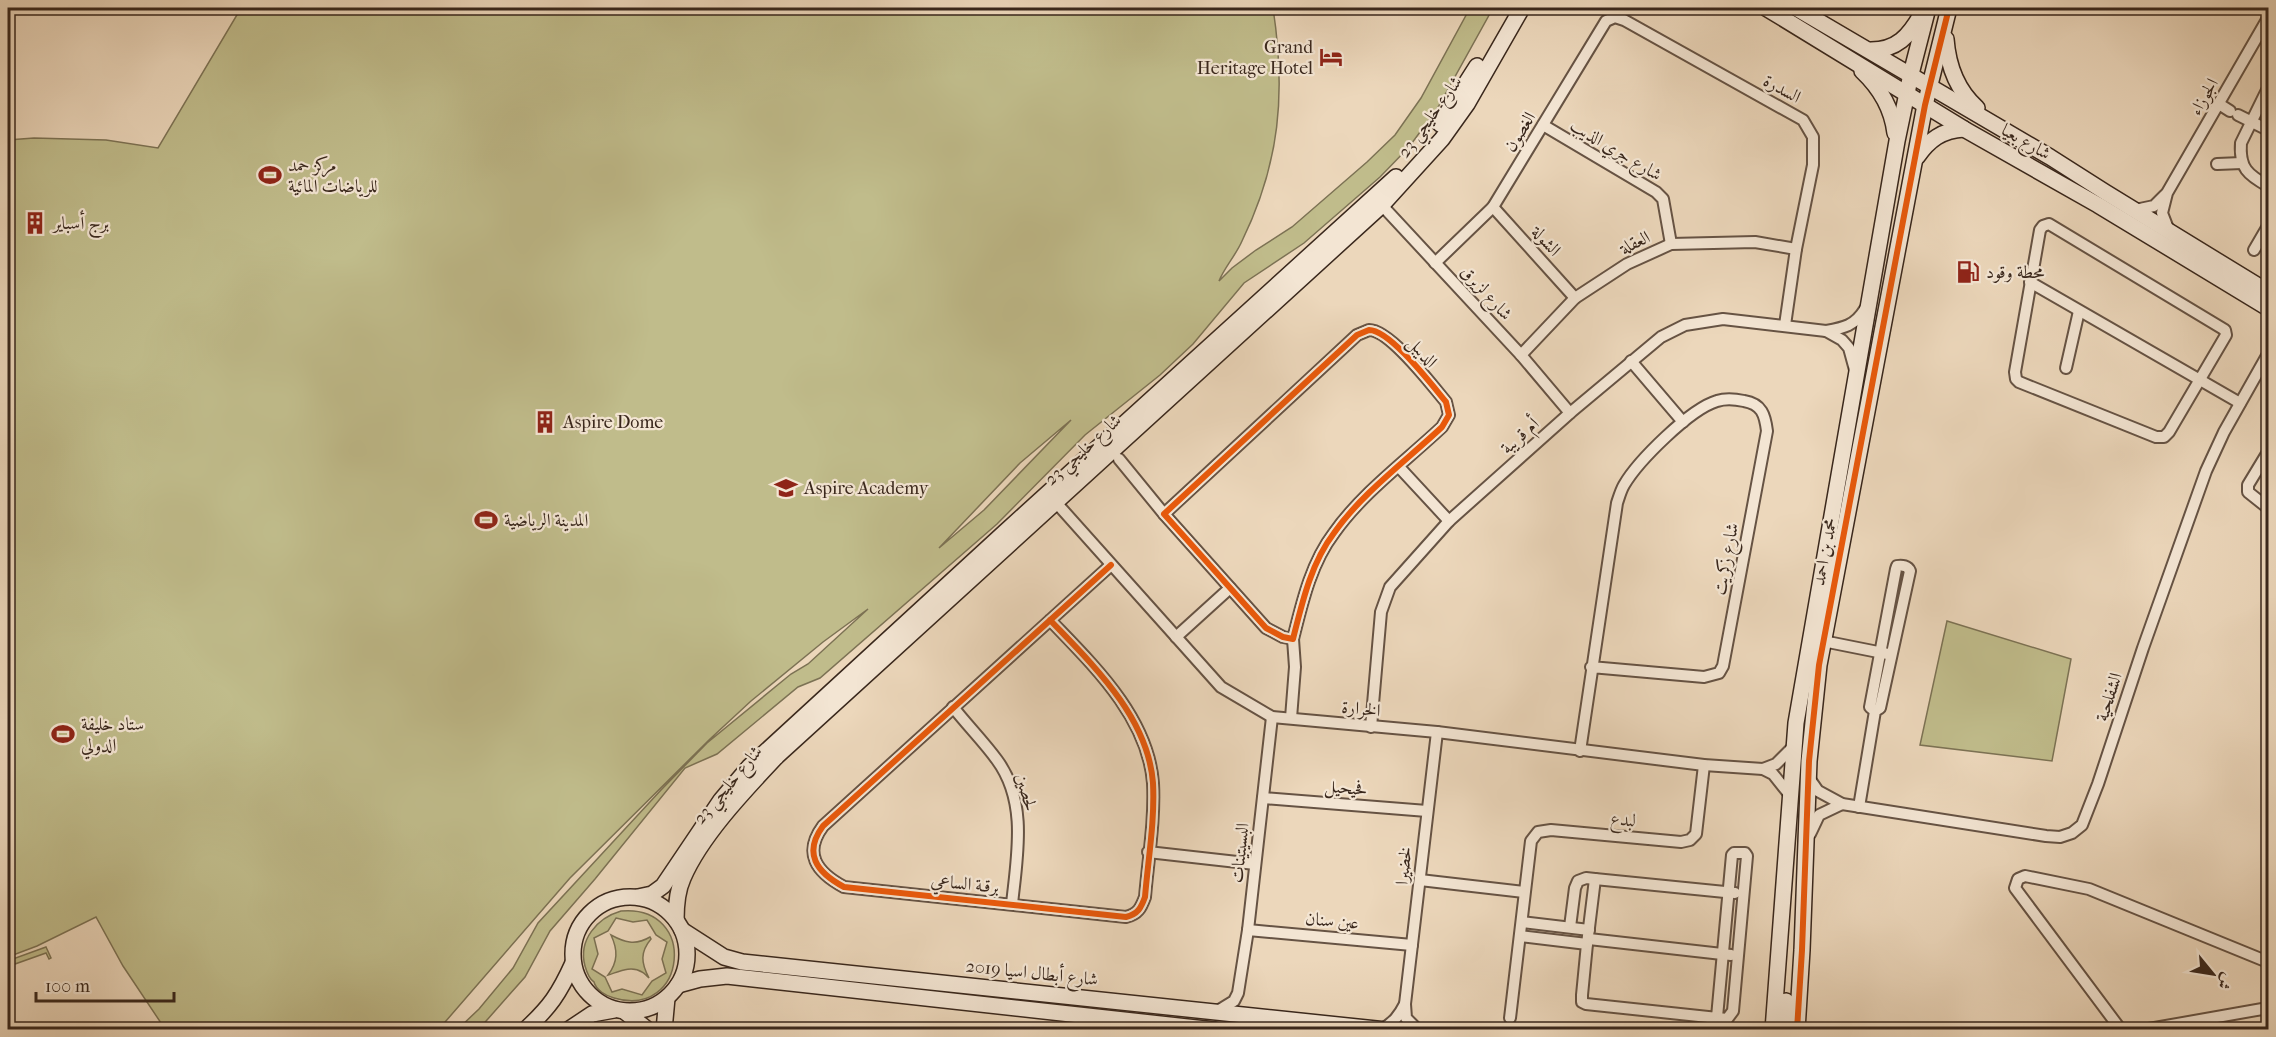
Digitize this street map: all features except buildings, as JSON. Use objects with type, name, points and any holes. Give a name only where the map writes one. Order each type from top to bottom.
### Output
[{"type":"main road","name":"شارع خليجي 23","points":[[1498,40],[1511,8]]},
{"type":"main road","name":"شارع خليجي 23","points":[[638,897],[652,894],[663,886],[721,800],[749,767],[823,705],[1378,201],[1429,139],[1522,8]]},
{"type":"main road","name":"شارع بعيا","points":[[1766,8],[1964,129],[2098,205],[2268,308]]},
{"type":"main road","name":"شارع بعيا","points":[[1796,8],[2050,157],[2268,292]]},
{"type":"main road","points":[[1871,50],[1889,48],[1905,39],[1927,8]]},
{"type":"main road","name":"محمد بن احمد","points":[[1773,1029],[1789,794],[1801,686],[1897,141],[1927,8]]},
{"type":"main road","points":[[1947,14],[1948,61],[1952,72],[1964,94],[1992,123]]},
{"type":"main road","name":"محمد بن احمد","points":[[1799,1026],[1808,777],[1813,713],[1823,641],[1925,105],[1947,14]]},
{"type":"main road","points":[[1844,54],[1871,80],[1884,98],[1894,120],[1897,141]]},
{"type":"main road","points":[[1915,160],[1923,149],[1940,134],[1964,129]]},
{"type":"main road","name":"شارع خليجي 23","points":[[679,925],[679,892],[683,878],[710,834],[744,792],[823,705]]},
{"type":"main road","points":[[1783,895],[1790,917],[1784,1029]]},
{"type":"main road","points":[[568,1029],[592,1014],[619,1011],[643,1010],[667,998],[678,985],[687,958],[679,925],[659,905],[638,897],[608,901],[586,916],[574,939],[573,963],[578,979],[587,993],[599,1003],[619,1011],[648,1029]]},
{"type":"main road","name":"شارع أبطال اسيا 2019","points":[[679,925],[724,957],[742,962],[1386,1029]]},
{"type":"main road","points":[[525,1029],[548,1009],[573,963]]},
{"type":"main road","name":"شارع أبطال اسيا 2019","points":[[678,985],[700,979],[727,976],[1215,1029]]},
{"type":"main road","points":[[664,1029],[667,998]]},
{"type":"main road","points":[[1768,1029],[1775,1004]]},
{"type":"street","name":"الغصون","points":[[1435,263],[1493,207],[1606,21],[1616,17],[1624,20]]},
{"type":"street","name":"الجوزاء","points":[[2167,193],[2268,18]]},
{"type":"street","name":"السدرة","points":[[1624,20],[1803,120],[1813,137],[1813,165],[1796,249],[1785,325]]},
{"type":"street","points":[[2268,88],[2241,143],[2242,163],[2247,172],[2268,186]]},
{"type":"street","points":[[2219,104],[2268,130]]},
{"type":"street","name":"شارع جري الذيب","points":[[1543,125],[1656,192],[1663,199],[1671,244]]},
{"type":"street","points":[[2217,164],[2242,163]]},
{"type":"street","points":[[2135,210],[2154,206],[2167,193]]},
{"type":"street","points":[[2167,193],[2162,213],[2169,232]]},
{"type":"street","name":"شارع لزيرق","points":[[1378,201],[1521,355],[1570,413]]},
{"type":"street","name":"الشولة","points":[[1493,207],[1575,298]]},
{"type":"street","points":[[2049,224],[2225,330],[2226,335],[2200,380],[2169,432],[2164,436],[2156,437],[2019,382],[2015,372],[2030,282],[2040,230],[2043,226],[2049,224]]},
{"type":"street","points":[[2253,250],[2268,226]]},
{"type":"street","name":"العقلة","points":[[1521,355],[1575,298],[1627,264],[1671,244],[1755,242],[1796,249]]},
{"type":"street","points":[[2030,282],[2240,403]]},
{"type":"street","name":"أم قريبة","points":[[1371,727],[1381,612],[1390,587],[1449,520],[1570,413],[1660,337],[1685,325],[1723,319],[1826,331],[1848,327],[1859,320],[1869,301]]},
{"type":"street","points":[[2066,368],[2079,311]]},
{"type":"street","name":"الديبل","points":[[1164,514],[1357,335],[1369,330],[1376,330],[1389,338],[1446,402],[1449,415],[1442,427],[1355,507],[1332,534],[1306,590],[1293,639],[1295,667],[1291,718]]},
{"type":"street","name":"أم قريبة","points":[[1826,331],[1842,340],[1849,348],[1856,376]]},
{"type":"street","name":"الشفلحية","points":[[1808,777],[1818,791],[1842,804],[1859,807],[2046,836],[2060,837],[2072,833],[2082,825],[2098,784],[2142,648],[2206,471],[2268,354]]},
{"type":"street","points":[[1631,361],[1683,422]]},
{"type":"street","name":"شارع زكريت","points":[[1580,751],[1591,667],[1617,503],[1623,487],[1642,461],[1683,422],[1716,401],[1731,399],[1759,406],[1765,416],[1767,431],[1723,666],[1719,673],[1704,677],[1591,667]]},
{"type":"street","points":[[2268,452],[2248,485],[2248,492],[2268,508]]},
{"type":"street","points":[[1119,459],[1164,514],[1266,628],[1283,637],[1293,639]]},
{"type":"street","points":[[1399,467],[1449,520]]},
{"type":"street","name":"الخرارة","points":[[1052,498],[1221,687],[1272,717],[1437,732],[1580,751],[1763,769]]},
{"type":"street","name":"برقـة الساعي","points":[[1050,620],[1107,682],[1138,731],[1149,762],[1153,812],[1145,897],[1141,908],[1135,915],[1126,917],[844,887],[821,872],[813,849],[815,837],[823,826],[953,707],[1111,565]]},
{"type":"street","points":[[1859,807],[1875,711],[1880,708],[1886,654],[1896,569],[1900,565],[1907,567],[1910,571],[1886,654]]},
{"type":"street","points":[[1176,638],[1230,588]]},
{"type":"street","points":[[1823,641],[1886,654]]},
{"type":"street","name":"لحصين","points":[[953,707],[998,762],[1009,784],[1015,804],[1019,830],[1012,904]]},
{"type":"street","name":"البسيتينات","points":[[1238,993],[1248,930],[1272,717]]},
{"type":"street","name":"لخضيرا","points":[[1405,1004],[1437,732]]},
{"type":"street","points":[[1763,769],[1776,764],[1793,747]]},
{"type":"street","name":"لبدع","points":[[1510,1018],[1531,841],[1538,832],[1551,830],[1681,842],[1690,840],[1696,834],[1704,765]]},
{"type":"street","points":[[1763,769],[1773,774],[1789,794]]},
{"type":"street","name":"فحيحيل","points":[[1263,798],[1426,811]]},
{"type":"street","points":[[1806,849],[1811,828],[1819,815],[1842,804]]},
{"type":"street","points":[[1148,852],[1255,864]]},
{"type":"street","points":[[1595,879],[1582,1002],[1727,1019],[1733,1011],[1747,855],[1745,853],[1732,855],[1717,1017]]},
{"type":"street","points":[[2121,1029],[2014,888],[2018,879],[2025,876],[2089,889],[2268,962]]},
{"type":"street","points":[[1570,927],[1575,888],[1578,881],[1586,878],[1745,893]]},
{"type":"street","points":[[1420,880],[1524,892]]},
{"type":"street","points":[[1522,922],[1570,927],[1588,938]]},
{"type":"street","name":"عين سنان","points":[[1248,930],[1413,945]]},
{"type":"street","points":[[1520,936],[1588,938],[1738,956]]},
{"type":"street","points":[[1216,1012],[1234,1001],[1238,993]]},
{"type":"street","points":[[1238,993],[1241,1004],[1256,1016]]},
{"type":"street","points":[[1382,1029],[1391,1024],[1405,1004]]},
{"type":"street","points":[[1405,1004],[1406,1018],[1418,1029]]},
{"type":"street","points":[[2143,1029],[2268,1008]]},
{"type":"shaded area","name":"المدينة الرياضية","points":[[241,8],[1273,8],[1279,69],[1279,99],[1272,155],[1255,212],[1219,281],[1256,250],[1292,227],[1395,135],[1421,98],[1470,8],[1493,8],[1437,109],[1409,147],[1380,177],[1304,243],[1244,283],[1193,344],[1160,375],[1085,435],[997,524],[820,678],[798,687],[717,754],[685,768],[550,931],[525,977],[479,1029],[458,1029],[479,1009],[513,968],[538,923],[661,790],[707,743],[791,674],[808,664],[868,609],[823,642],[751,701],[710,739],[570,878],[439,1029],[165,1029],[123,966],[96,917],[37,946],[8,957],[8,140],[34,138],[106,140],[158,148]],"holes":[[[1071,420],[984,510],[939,548],[1020,463]]]},
{"type":"shaded area","points":[[1947,621],[2071,659],[2052,761],[1920,745]]},
{"type":"shaded area","points":[[621,911],[646,914],[663,925],[672,941],[674,960],[669,978],[657,993],[638,1000],[614,998],[599,990],[589,977],[585,966],[584,947],[591,931],[612,914]],"holes":[[[616,918],[633,922],[647,920],[656,935],[667,942],[662,959],[666,973],[652,981],[642,995],[622,989],[612,992],[605,977],[592,969],[598,954],[594,938],[608,931]]]},
{"type":"shaded area","points":[[611,935],[630,942],[650,937],[643,953],[644,967],[649,978],[643,972],[633,969],[608,975],[616,956]]},
{"type":"shaded area","points":[[46,947],[51,958],[49,959],[46,953],[15,964],[11,962],[11,972],[8,971],[10,960]]},
{"type":"cycle path","points":[[1797,1030],[1809,761],[1819,665],[1925,105],[1949,8]]},
{"type":"cycle path","points":[[1369,330],[1378,332],[1388,339],[1410,359],[1446,402],[1449,415],[1442,427],[1371,491],[1345,518],[1326,545],[1313,570],[1293,639],[1283,637],[1266,628],[1164,514],[1357,335],[1369,330]]},
{"type":"cycle path","points":[[1050,620],[1084,655],[1116,694],[1130,714],[1149,759],[1153,783],[1152,826],[1145,897],[1139,910],[1126,917],[844,887],[826,875],[813,853],[817,836],[823,826],[967,695],[1111,565]]},
{"type":"place","name":"Grand Heritage Hotel","points":[[1331,57]]},
{"type":"place","name":"مركز حمد للرياضات المائية","points":[[270,175]]},
{"type":"place","name":"برج أسباير","points":[[35,223]]},
{"type":"place","name":"محطة وقود","points":[[1968,272]]},
{"type":"place","name":"Aspire Dome","points":[[545,422]]},
{"type":"place","name":"Aspire Academy","points":[[786,488]]},
{"type":"place","name":"المدينة الرياضية","points":[[486,520]]},
{"type":"place","name":"ستاد خليفة الدولي","points":[[63,734]]}]
